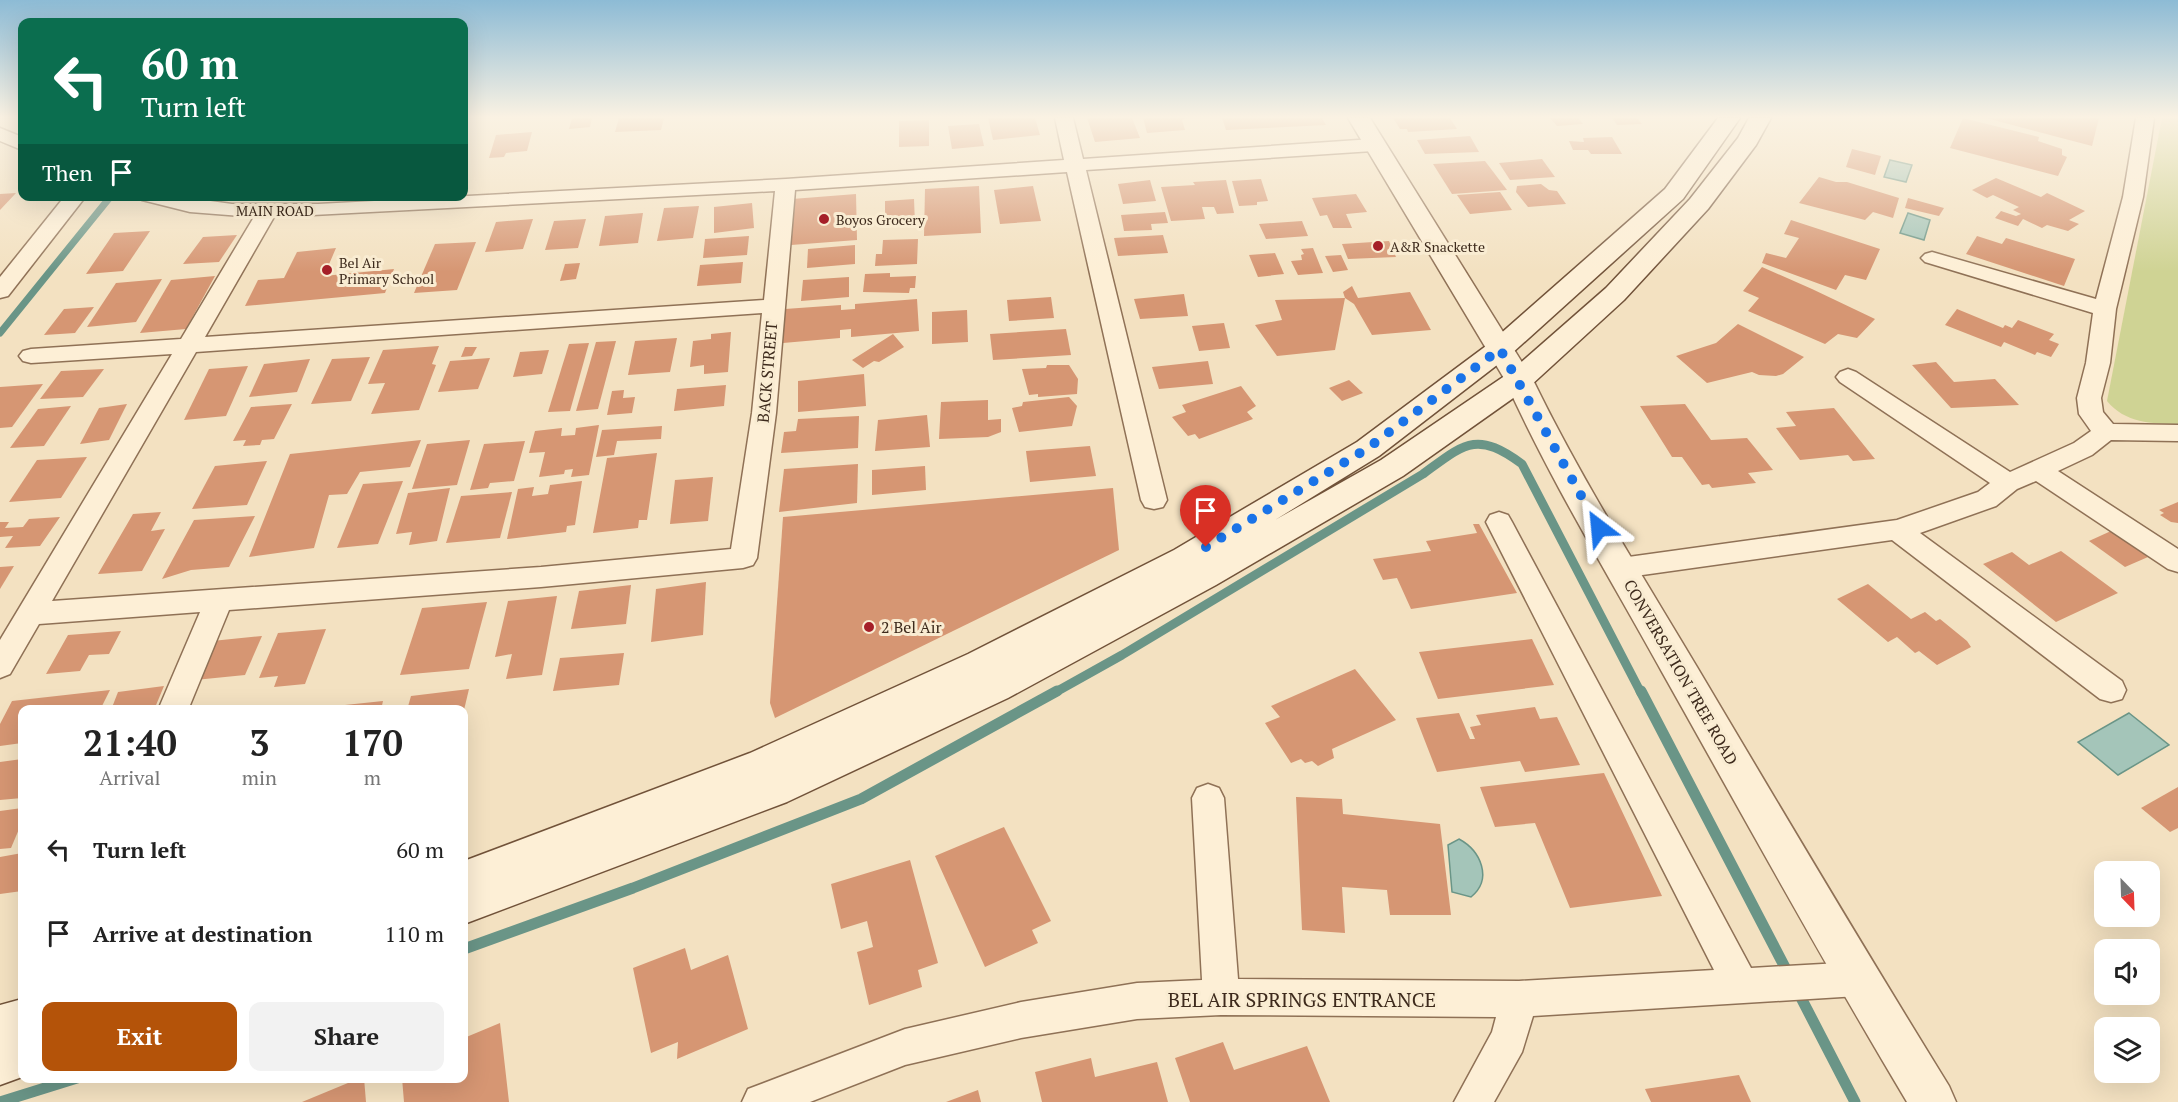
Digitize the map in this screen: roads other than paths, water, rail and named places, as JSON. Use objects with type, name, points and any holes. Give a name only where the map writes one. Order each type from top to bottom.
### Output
[{"type":"main road","name":"CONVERSATION TREE ROAD","points":[[1388,169],[1519,380],[1533,410],[1621,568],[1842,980],[1933,1102]]},
{"type":"main road","points":[[468,878],[764,765],[981,664],[1166,570],[1368,448],[1500,349],[1674,194],[1692,169]]},
{"type":"main road","points":[[468,904],[773,790],[995,687],[1204,576],[1392,468],[1519,380],[1615,294],[1699,204],[1725,169]]},
{"type":"main road","points":[[0,1028],[18,1022]]},
{"type":"main road","points":[[0,1062],[18,1056]]},
{"type":"street","name":"MAIN ROAD","points":[[168,201],[189,207],[267,212],[786,185],[1000,169]]},
{"type":"street","points":[[1076,169],[1154,500]]},
{"type":"street","points":[[2106,432],[2091,414],[2089,398],[2098,363],[2105,309],[2133,196],[2137,169]]},
{"type":"street","name":"BACK STREET","points":[[219,601],[541,577],[743,558],[764,413],[786,185]]},
{"type":"street","points":[[0,291],[72,201]]},
{"type":"street","points":[[0,666],[267,212]]},
{"type":"street","points":[[1932,258],[2105,309]]},
{"type":"street","points":[[31,356],[773,306]]},
{"type":"street","points":[[1848,377],[2008,483]]},
{"type":"street","points":[[1621,568],[1897,530],[1935,519],[1987,499],[2008,483],[2083,449],[2106,432],[2178,433]]},
{"type":"street","points":[[2038,470],[2178,562]]},
{"type":"street","points":[[1499,522],[1754,986]]},
{"type":"street","points":[[1897,530],[2111,690]]},
{"type":"street","points":[[29,614],[219,601],[175,705]]},
{"type":"street","points":[[1208,798],[1221,998]]},
{"type":"street","name":"BEL AIR SPRINGS ENTRANCE","points":[[761,1102],[905,1047],[1021,1020],[1137,1001],[1221,998],[1519,999],[1842,980]]},
{"type":"street","points":[[1473,1102],[1509,1040],[1519,999]]},
{"type":"water","points":[[1887,169],[1910,169],[1906,182],[1884,177]]},
{"type":"water","points":[[1908,213],[1930,220],[1924,240],[1900,233]]},
{"type":"water","points":[[2129,713],[2169,745],[2118,775],[2078,742]]},
{"type":"water","points":[[1459,839],[1473,851],[1482,866],[1482,882],[1471,897],[1452,892],[1448,845]]},
{"type":"waterway","points":[[0,333],[107,201]]},
{"type":"waterway","points":[[1054,693],[1122,655],[1423,474],[1449,455],[1471,445],[1481,444],[1506,453],[1522,464],[1641,693]]},
{"type":"waterway","points":[[468,948],[633,888],[861,799],[1057,691]]},
{"type":"waterway","points":[[1641,691],[1789,975]]},
{"type":"waterway","points":[[1797,990],[1855,1102]]},
{"type":"waterway","points":[[0,1102],[61,1083]]},
{"type":"place","name":"Boyos Grocery","points":[[824,219]]},
{"type":"place","name":"A&R Snackette","points":[[1378,246]]},
{"type":"place","name":"Bel Air Primary School","points":[[327,270]]},
{"type":"place","name":"2 Bel Air","points":[[869,627]]}]
